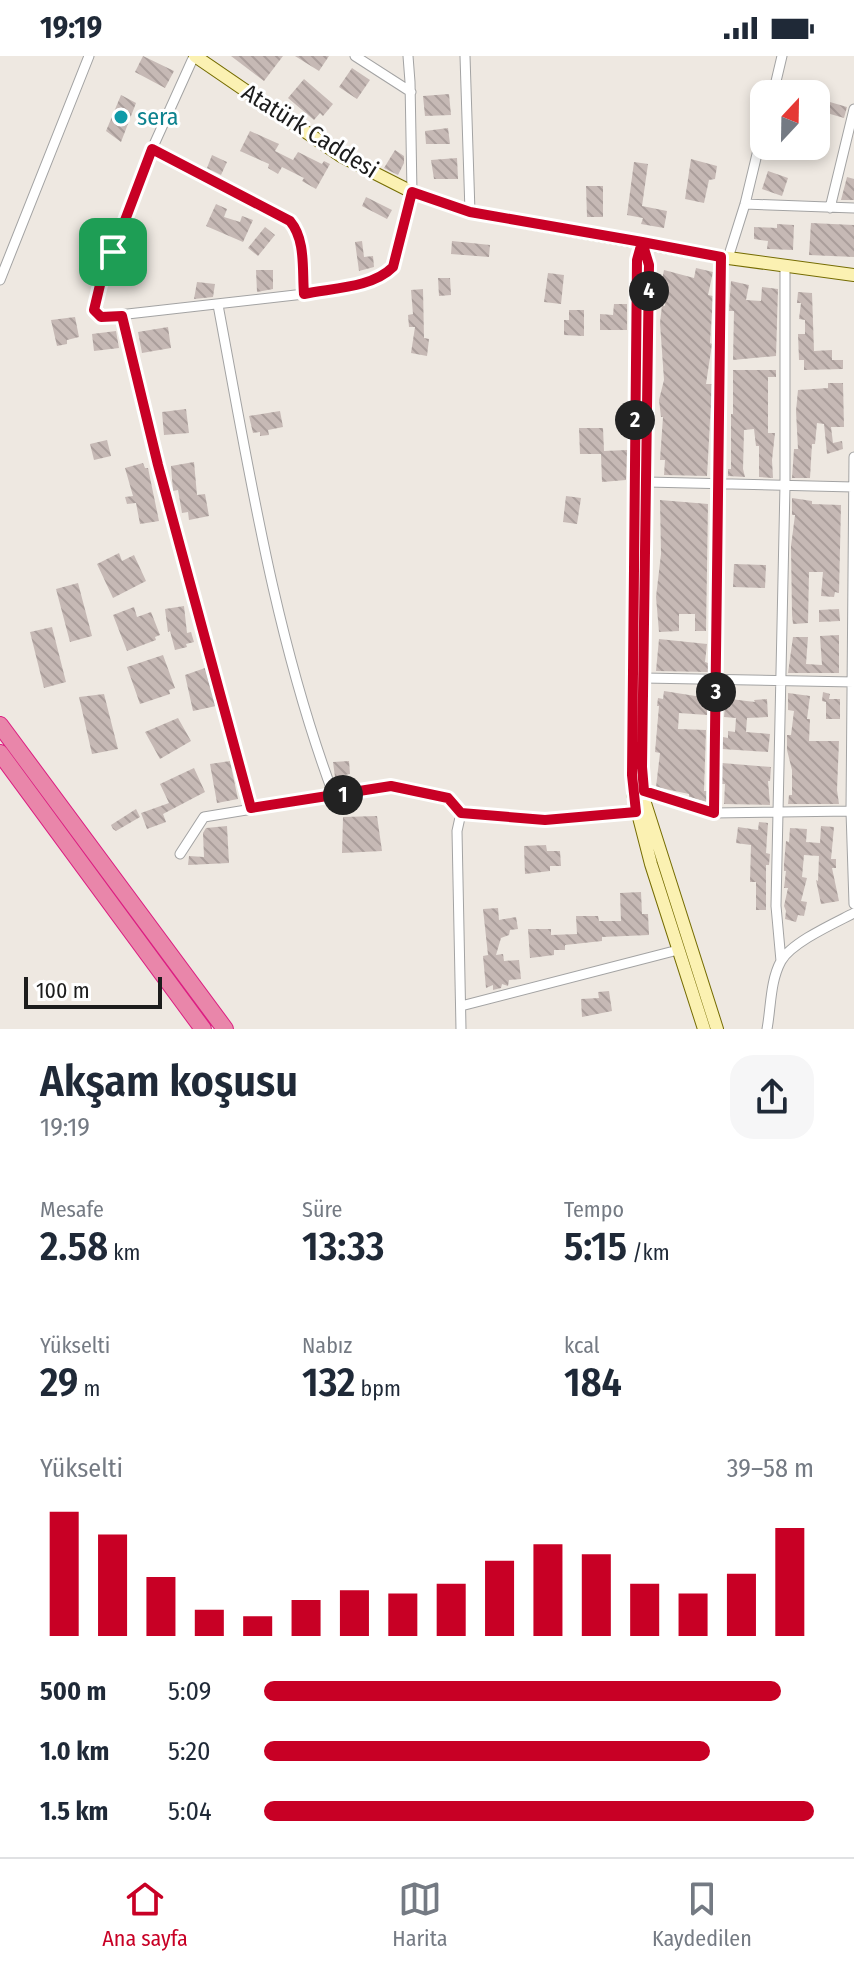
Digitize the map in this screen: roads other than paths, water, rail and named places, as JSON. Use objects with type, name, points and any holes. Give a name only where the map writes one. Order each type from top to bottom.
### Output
[{"type":"highway","points":[[0,725],[225,1029]]},
{"type":"highway","points":[[0,753],[203,1029]]},
{"type":"street","points":[[0,280],[89,56]]},
{"type":"street","points":[[194,56],[152,149],[95,302],[94,310],[101,317],[304,294],[384,276],[393,267],[412,192],[408,56]]},
{"type":"street","name":"Atatürk Caddesi","points":[[194,56],[341,156],[412,192],[470,212],[724,257],[854,275]]},
{"type":"street","points":[[355,56],[411,92]]},
{"type":"street","points":[[465,56],[470,212]]},
{"type":"street","points":[[776,80],[782,56]]},
{"type":"street","points":[[830,208],[854,109]]},
{"type":"street","points":[[152,149],[290,221],[297,229],[301,243],[304,294]]},
{"type":"street","points":[[714,813],[716,484],[724,257],[745,204],[756,160]]},
{"type":"street","points":[[745,204],[854,208]]},
{"type":"street","points":[[642,242],[649,265],[642,767],[645,803],[717,1029]]},
{"type":"street","points":[[642,242],[637,260],[636,292],[632,775],[636,812],[704,1029]]},
{"type":"street","points":[[767,1029],[775,975],[781,961],[776,906],[785,485],[785,267]]},
{"type":"street","points":[[218,305],[276,598],[311,736],[334,796]]},
{"type":"street","points":[[122,316],[158,465],[251,808]]},
{"type":"street","points":[[854,457],[851,811],[854,904]]},
{"type":"street","points":[[647,482],[853,487]]},
{"type":"street","points":[[644,678],[853,682]]},
{"type":"street","points":[[180,854],[204,817],[391,786],[448,798],[461,813],[545,820],[636,812]]},
{"type":"street","points":[[644,791],[714,813],[851,811]]},
{"type":"street","points":[[461,813],[457,831],[461,1029]]},
{"type":"street","points":[[781,961],[813,936],[854,913]]},
{"type":"street","points":[[461,1006],[678,950]]},
{"type":"place","name":"sera","points":[[121,117]]}]
